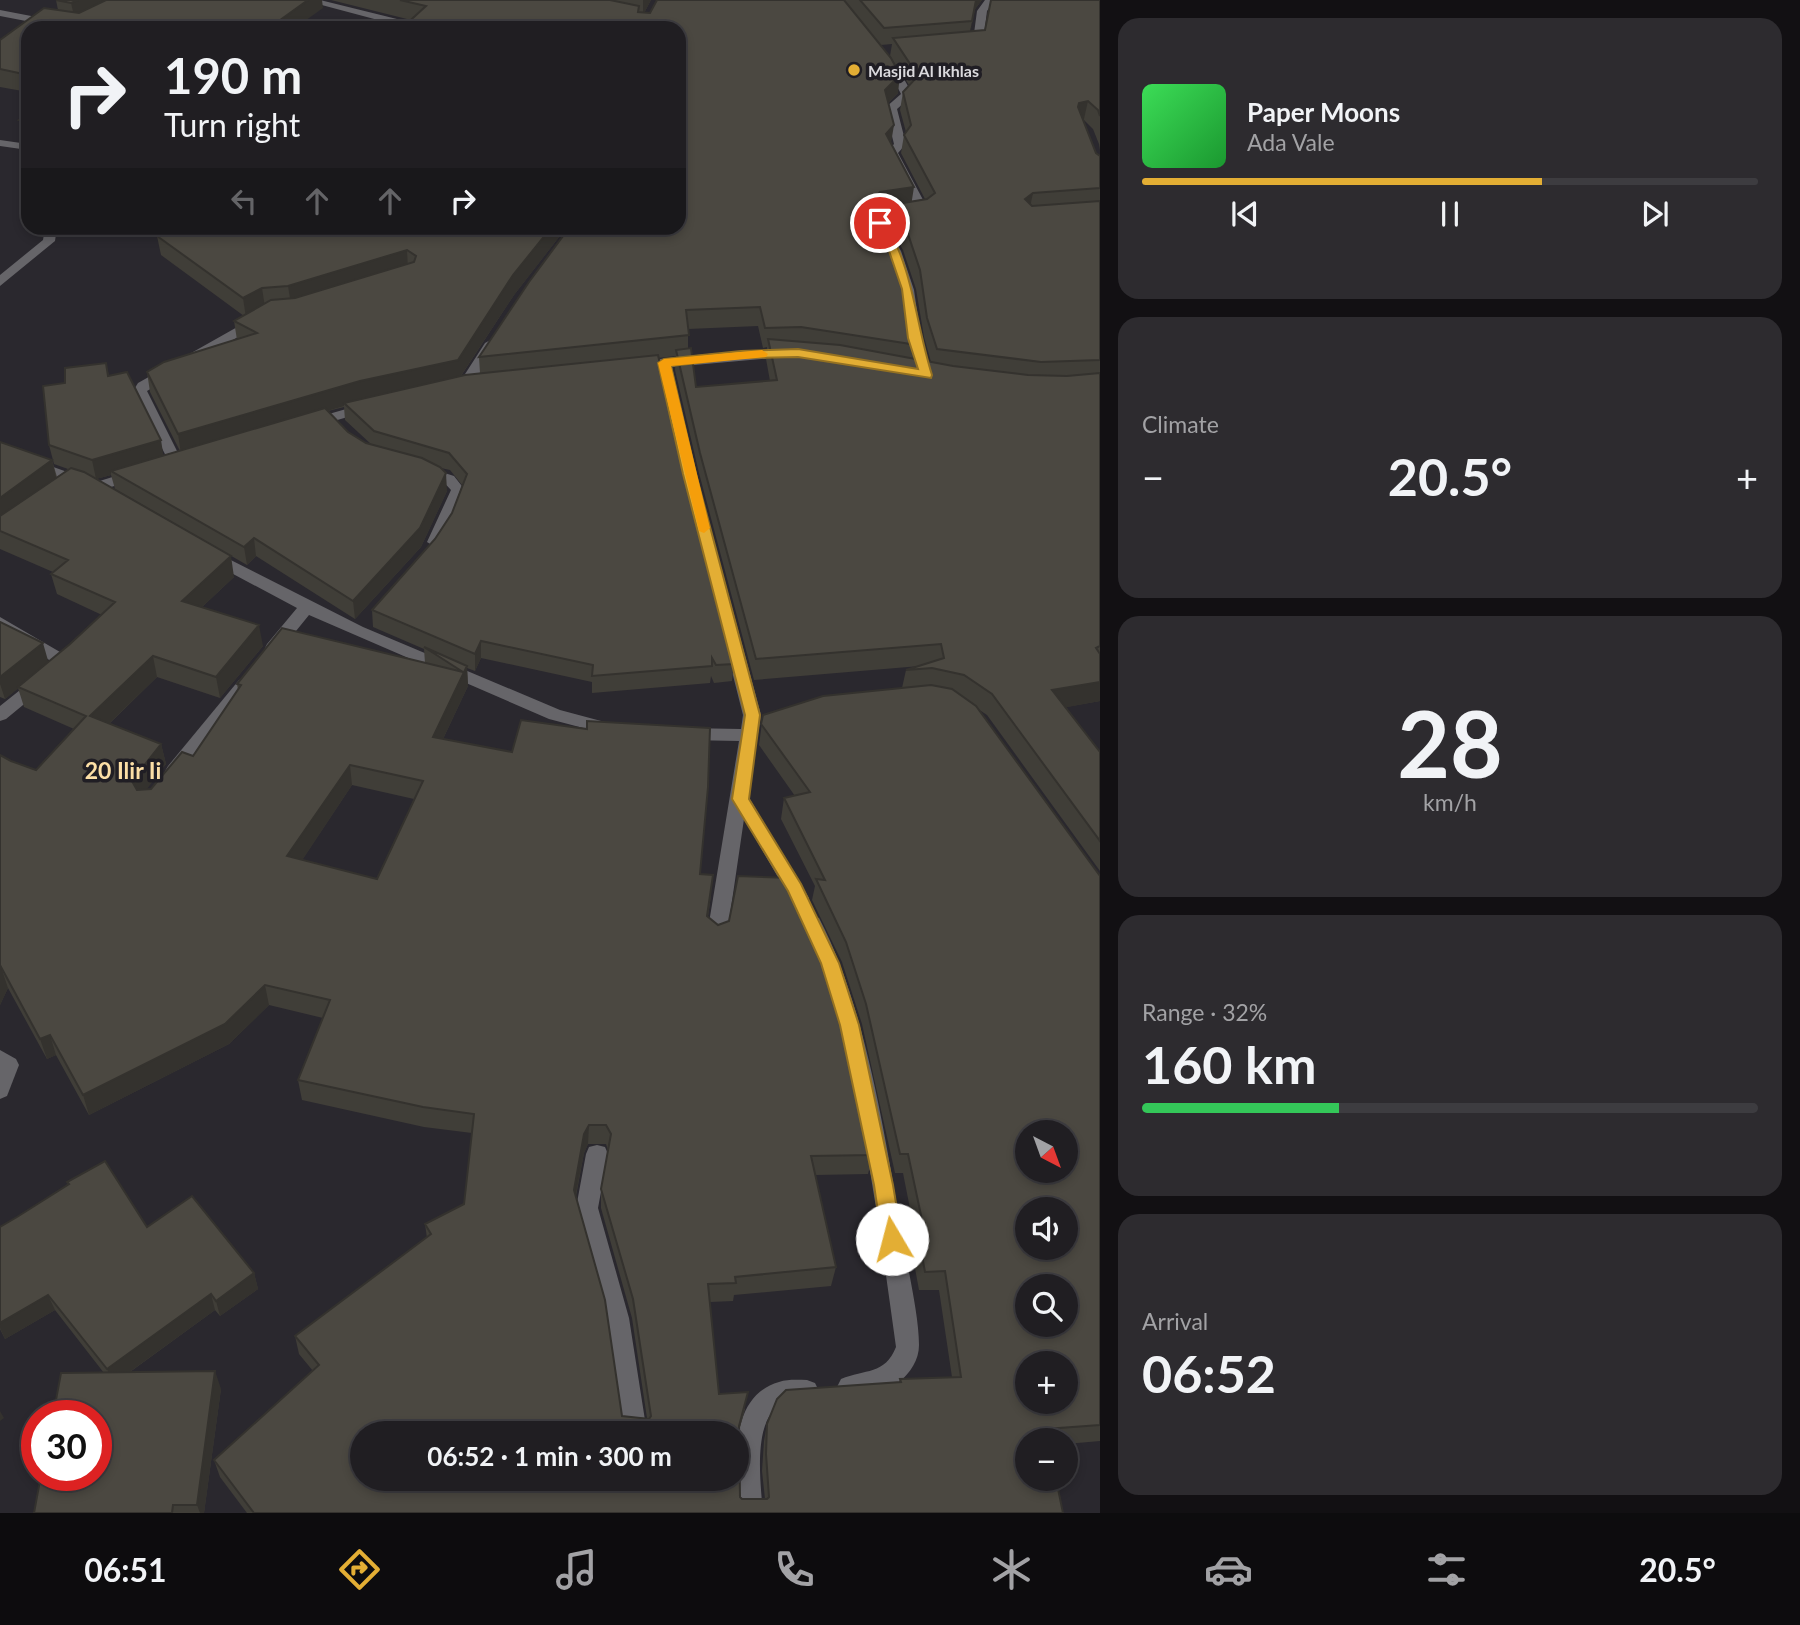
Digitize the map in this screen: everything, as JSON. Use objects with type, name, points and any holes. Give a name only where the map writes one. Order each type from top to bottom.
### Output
[{"type":"street","points":[[308,0],[393,21]]},
{"type":"street","points":[[355,11],[372,0]]},
{"type":"street","points":[[961,46],[978,43],[982,11],[990,0]]},
{"type":"street","points":[[0,13],[42,21]]},
{"type":"street","points":[[877,51],[896,74],[907,95],[891,108],[900,144],[892,153],[923,211],[882,217],[878,221],[895,251],[908,289],[914,338],[926,375]]},
{"type":"street","points":[[0,144],[21,146]]},
{"type":"street","points":[[0,282],[49,241],[50,235]]},
{"type":"street","points":[[95,487],[170,465],[140,391],[143,386],[270,313]]},
{"type":"street","points":[[466,385],[500,331]]},
{"type":"street","points":[[625,368],[741,355],[798,353]]},
{"type":"street","points":[[664,363],[689,474],[759,714],[749,735],[741,799],[730,843],[718,934]]},
{"type":"street","points":[[305,425],[379,404]]},
{"type":"street","points":[[331,418],[345,433]]},
{"type":"street","points":[[0,452],[69,483],[95,487],[118,501]]},
{"type":"street","points":[[410,467],[446,476],[454,481],[458,490],[442,529],[423,559]]},
{"type":"street","points":[[201,550],[307,607],[362,626],[555,715],[600,728],[624,730]]},
{"type":"street","points":[[164,783],[307,607]]},
{"type":"street","points":[[0,622],[66,663],[0,715]]},
{"type":"street","points":[[673,734],[749,735]]},
{"type":"street","points":[[741,799],[795,888],[830,963],[849,1025],[884,1185],[908,1347],[902,1366],[889,1378],[871,1385],[776,1394],[763,1404],[749,1434]]},
{"type":"street","points":[[0,1059],[9,1065],[0,1090]]},
{"type":"street","points":[[597,1154],[587,1208],[618,1318],[633,1421]]},
{"type":"street","points":[[748,1491],[751,1513]]},
{"type":"building","points":[[56,0],[78,0],[71,3]]},
{"type":"building","points":[[106,0],[308,0],[279,21],[26,21],[44,8],[79,13]]},
{"type":"building","points":[[400,0],[610,0],[639,6],[638,12],[650,13],[657,0],[844,0],[891,58],[900,75],[885,90],[894,125],[886,134],[914,187],[880,192],[872,202],[894,246],[917,345],[801,327],[765,328],[760,307],[686,310],[689,335],[479,357],[564,235],[686,235],[686,21],[410,21],[426,6]]},
{"type":"building","points":[[860,0],[976,0],[972,21],[884,28]]},
{"type":"building","points":[[991,0],[1100,0],[1100,116],[1098,110],[1088,101],[1079,103],[1078,107],[1096,153],[1100,156],[1100,188],[1033,193],[1025,199],[1032,206],[1100,201],[1100,360],[1041,362],[937,349],[927,318],[920,270],[907,231],[891,205],[927,199],[935,193],[904,135],[911,125],[903,92],[918,76],[893,38],[985,30]]},
{"type":"building","points":[[21,25],[21,74],[0,69],[0,40]]},
{"type":"building","points":[[545,235],[513,275],[458,360],[360,381],[178,434],[147,372],[164,362],[257,333],[234,321],[271,300],[295,298],[414,262],[416,256],[407,250],[288,286],[262,288],[243,298],[157,236]]},
{"type":"building","points":[[768,339],[840,345],[953,366],[1028,375],[1100,373],[1100,646],[1096,648],[1100,654],[1100,682],[1052,690],[1100,752],[1100,841],[992,694],[964,675],[932,668],[906,670],[944,658],[941,644],[756,659],[700,453],[676,350],[691,348],[696,387],[777,380]]},
{"type":"building","points":[[658,355],[681,458],[734,664],[716,665],[712,658],[712,666],[592,676],[593,665],[481,641],[475,654],[372,610],[435,539],[452,513],[467,474],[449,453],[374,431],[344,403],[465,375]]},
{"type":"building","points":[[106,363],[108,376],[127,372],[161,440],[92,460],[49,445],[43,386],[65,383],[65,368]]},
{"type":"building","points":[[325,408],[348,432],[366,443],[422,458],[446,473],[420,528],[353,601],[254,538],[244,547],[111,471]]},
{"type":"building","points":[[0,442],[52,460],[0,498]]},
{"type":"building","points":[[71,468],[84,472],[231,556],[182,601],[259,625],[216,677],[153,656],[90,716],[161,744],[132,781],[137,790],[151,789],[182,752],[193,756],[241,685],[237,684],[282,628],[463,672],[424,647],[467,666],[433,737],[512,752],[521,720],[587,729],[587,721],[710,728],[700,874],[713,875],[707,916],[718,925],[729,921],[738,876],[791,878],[821,944],[840,1006],[873,1155],[811,1156],[836,1267],[735,1277],[736,1283],[708,1284],[719,1394],[748,1392],[740,1421],[350,1421],[350,1491],[740,1491],[742,1499],[767,1499],[767,1424],[777,1399],[786,1390],[901,1382],[900,1379],[961,1377],[945,1271],[925,1272],[918,1234],[925,1234],[908,1154],[900,1154],[866,1004],[846,942],[816,879],[825,880],[784,798],[810,792],[761,724],[763,715],[823,696],[931,685],[952,689],[976,706],[1100,876],[1100,1425],[1015,1428],[1015,1491],[1058,1491],[1063,1513],[254,1513],[214,1460],[319,1365],[295,1336],[431,1234],[425,1224],[464,1204],[474,1114],[423,1107],[298,1080],[330,1000],[265,985],[225,1024],[83,1095],[50,1035],[40,1039],[1,967],[0,969],[0,755],[36,770],[86,716],[18,687],[115,602],[51,574],[68,560],[0,531],[0,516]],"holes":[[[350,765],[423,781],[377,879],[287,856]],[[589,1125],[606,1125],[611,1134],[601,1189],[633,1299],[651,1416],[649,1419],[622,1416],[605,1300],[574,1190],[584,1134]]]},
{"type":"building","points":[[0,622],[43,643],[0,677]]},
{"type":"building","points":[[105,1161],[147,1227],[192,1196],[254,1273],[216,1301],[211,1294],[107,1369],[48,1295],[0,1323],[0,1227],[69,1184],[67,1182]]},
{"type":"building","points":[[215,1371],[197,1505],[173,1505],[172,1513],[34,1513],[38,1491],[112,1491],[112,1400],[56,1400],[61,1373]]},
{"type":"slow traffic","points":[[704,528],[664,363],[762,354]]},
{"type":"place","name":"Masjid Al Ikhlas","points":[[854,70]]},
{"type":"district","name":"20 Ilir Ii","points":[[123,770]]},
{"type":"route","points":[[880,223],[895,251],[908,289],[914,338],[926,375],[847,359],[798,353],[741,355],[664,363],[689,474],[752,715],[741,799],[795,888],[830,963],[849,1025],[884,1185],[892,1239]]}]
